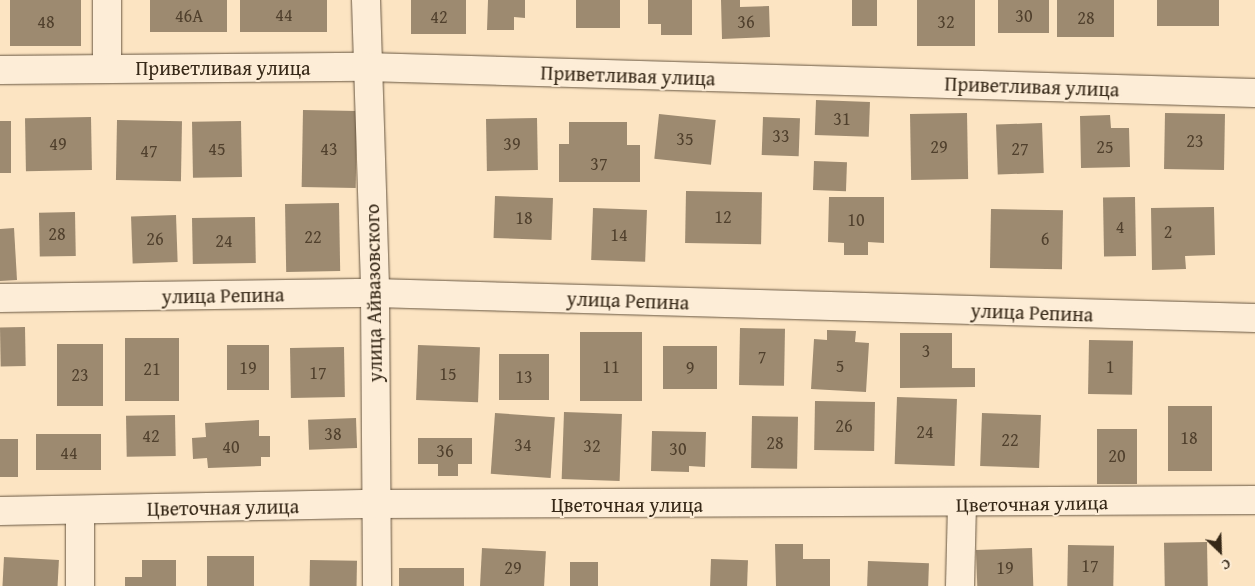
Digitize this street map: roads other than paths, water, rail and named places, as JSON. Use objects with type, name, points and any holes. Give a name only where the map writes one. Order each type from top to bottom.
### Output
[{"type":"street","points":[[107,0],[107,67]]},
{"type":"street","name":"улица Айвазовского","points":[[366,0],[366,67],[375,293],[376,586]]},
{"type":"street","name":"Приветливая улица","points":[[0,70],[107,67],[366,67],[1255,93]]},
{"type":"street","name":"улица Репина","points":[[0,298],[375,293],[1255,318]]},
{"type":"street","name":"Цветочная улица","points":[[0,511],[376,504],[962,504],[1255,500]]},
{"type":"street","points":[[960,586],[962,504]]},
{"type":"street","points":[[80,510],[80,586]]}]
